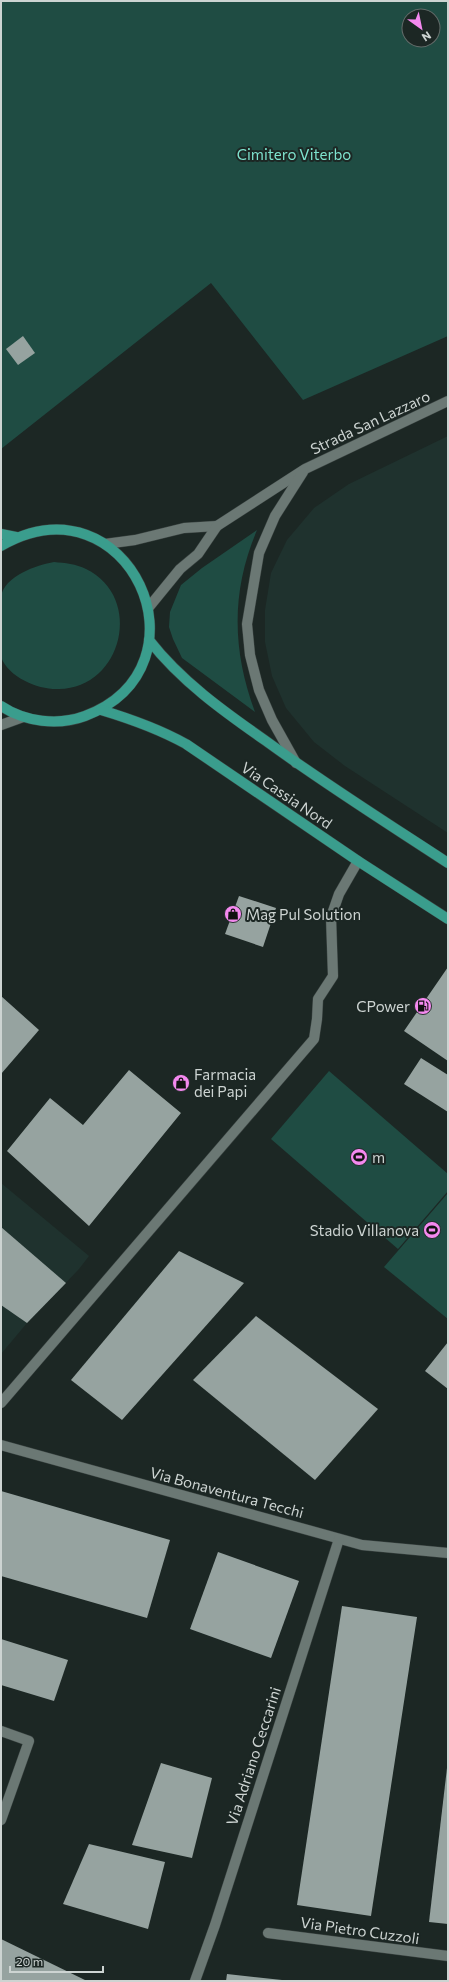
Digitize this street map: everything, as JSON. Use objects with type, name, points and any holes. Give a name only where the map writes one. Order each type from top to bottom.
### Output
[{"type":"main road","points":[[1,546],[16,537],[40,531],[67,530],[87,535],[105,544],[125,561],[140,583],[148,607],[149,640],[144,660],[134,678],[119,696],[101,710],[76,720],[49,722],[23,717],[1,706]]},
{"type":"main road","points":[[1,534],[16,537]]},
{"type":"main road","points":[[149,640],[165,661],[220,709],[296,763],[448,863]]},
{"type":"main road","name":"Via Cassia Nord","points":[[101,710],[154,728],[186,744],[358,861],[448,919]]},
{"type":"street","name":"Strada San Lazzaro","points":[[148,607],[180,569],[198,554],[218,526],[305,469],[448,401]]},
{"type":"street","name":"Strada San Lazzaro","points":[[296,763],[272,720],[259,690],[250,655],[247,624],[259,553],[275,516],[305,469]]},
{"type":"street","name":"Strada San Lazzaro","points":[[105,544],[135,540],[184,528],[218,526]]},
{"type":"street","points":[[1,725],[23,717]]},
{"type":"street","points":[[1,1403],[314,1039],[318,1019],[318,999],[333,976],[331,917],[339,894],[358,861]]},
{"type":"street","name":"Via Bonaventura Tecchi","points":[[1,1445],[362,1545],[448,1553]]},
{"type":"street","name":"Via Adriano Ceccarini","points":[[195,1981],[217,1918],[339,1539]]},
{"type":"street","points":[[1,1732],[29,1741],[1,1820]]},
{"type":"street","name":"Via Pietro Cuzzoli","points":[[268,1933],[448,1956]]},
{"type":"shaded area","points":[[448,436],[448,833],[345,766],[314,742],[286,708],[272,676],[265,642],[265,610],[271,573],[287,540],[314,508],[349,484]]},
{"type":"shaded area","points":[[1,1183],[89,1256],[79,1269],[27,1323],[1,1354]]},
{"type":"green space","name":"Cimitero Viterbo","points":[[1,1],[448,1],[448,336],[303,400],[211,283],[1,449]]},
{"type":"green space","points":[[257,530],[242,575],[238,621],[242,666],[247,689],[255,712],[182,658],[169,627],[170,612],[181,585],[202,568]]},
{"type":"green space","points":[[54,562],[82,567],[104,582],[115,599],[120,619],[118,639],[111,658],[98,674],[81,685],[59,689],[51,689],[34,685],[18,677],[5,664],[1,657],[1,597],[3,590],[8,583],[22,573]]},
{"type":"green space","name":"m","points":[[329,1071],[448,1174],[448,1191],[398,1249],[271,1139]]},
{"type":"green space","name":"Stadio Villanova","points":[[448,1193],[448,1319],[384,1267]]},
{"type":"building","points":[[23,336],[35,353],[18,365],[6,349]]},
{"type":"building","points":[[239,896],[276,908],[263,947],[225,934]]},
{"type":"building","points":[[448,967],[448,1061],[404,1031]]},
{"type":"building","points":[[1,996],[39,1030],[1,1074]]},
{"type":"building","points":[[421,1058],[448,1075],[448,1112],[404,1084]]},
{"type":"building","points":[[129,1070],[181,1113],[89,1226],[7,1151],[50,1098],[83,1125]]},
{"type":"building","points":[[1,1227],[66,1283],[27,1323],[1,1305]]},
{"type":"building","points":[[179,1251],[244,1283],[122,1420],[71,1380]]},
{"type":"building","points":[[256,1316],[378,1409],[315,1480],[193,1380]]},
{"type":"building","points":[[448,1342],[448,1389],[425,1371]]},
{"type":"building","points":[[1,1491],[170,1540],[147,1618],[1,1576]]},
{"type":"building","points":[[218,1552],[299,1581],[271,1658],[190,1629]]},
{"type":"building","points":[[342,1606],[417,1617],[371,1916],[297,1905]]},
{"type":"building","points":[[1,1639],[68,1660],[54,1701],[1,1685]]},
{"type":"building","points":[[161,1763],[212,1778],[192,1858],[132,1845]]},
{"type":"building","points":[[448,1768],[448,1924],[429,1922]]},
{"type":"building","points":[[89,1844],[165,1862],[148,1929],[63,1904]]},
{"type":"building","points":[[1,1939],[87,1981],[1,1981]]},
{"type":"building","points":[[227,1974],[282,1980],[282,1981],[226,1981]]},
{"type":"place","name":"Mag Pul Solution","points":[[233,914]]},
{"type":"place","name":"CPower","points":[[423,1006]]},
{"type":"place","name":"Farmacia dei Papi","points":[[181,1083]]},
{"type":"place","name":"m","points":[[359,1157]]},
{"type":"place","name":"Stadio Villanova","points":[[432,1230]]}]
